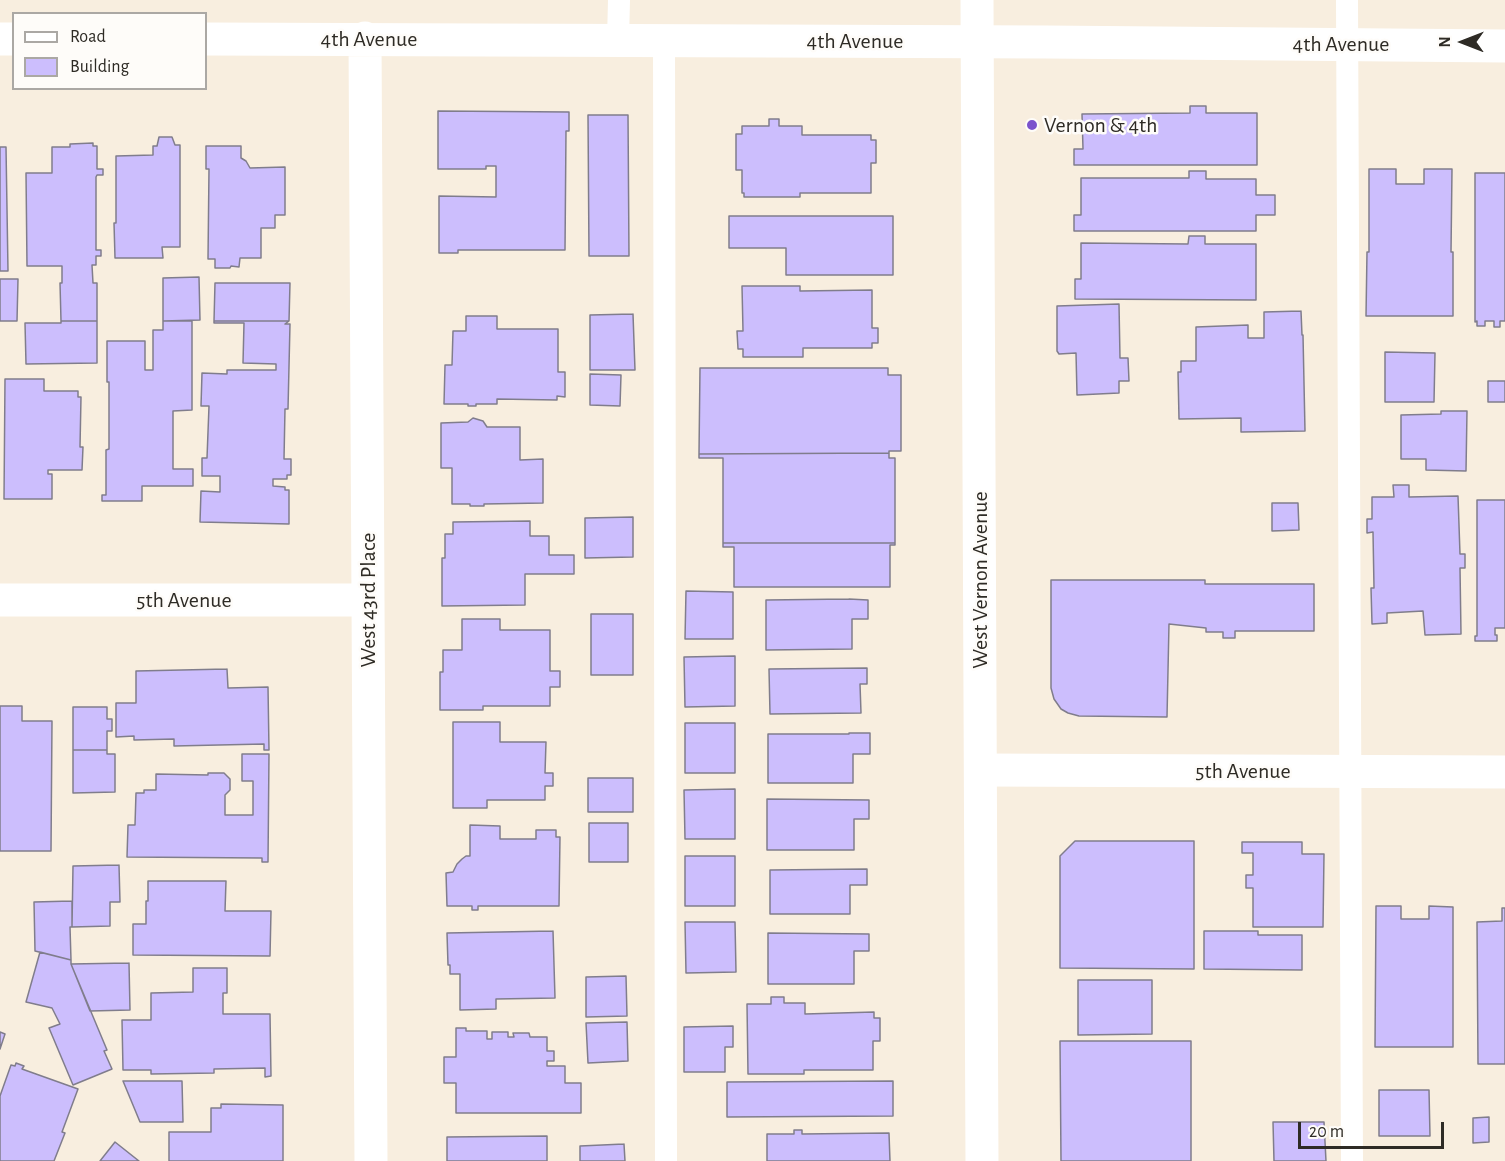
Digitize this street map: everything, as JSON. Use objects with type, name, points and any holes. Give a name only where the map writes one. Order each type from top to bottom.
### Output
[{"type":"street","name":"West Vernon Avenue","points":[[977,0],[982,1161]]},
{"type":"street","name":"4th Avenue","points":[[207,39],[365,38],[1505,46]]},
{"type":"street","name":"West 43rd Place","points":[[365,38],[371,1161]]},
{"type":"street","name":"5th Avenue","points":[[0,600],[368,600]]},
{"type":"street","name":"5th Avenue","points":[[981,770],[1505,772]]},
{"type":"lane","points":[[618,0],[618,40]]},
{"type":"lane","points":[[1347,0],[1352,1161]]},
{"type":"lane","points":[[664,41],[666,1161]]},
{"type":"building","points":[[1190,106],[1206,106],[1206,113],[1257,113],[1257,165],[1074,165],[1074,149],[1083,149],[1082,114],[1190,113]]},
{"type":"building","points":[[438,111],[569,112],[569,131],[566,131],[565,250],[458,250],[458,253],[439,253],[439,196],[496,197],[496,166],[486,166],[486,169],[438,169]]},
{"type":"building","points":[[588,115],[628,115],[629,256],[589,256]]},
{"type":"building","points":[[769,119],[779,119],[779,126],[802,126],[802,135],[871,135],[871,140],[876,140],[876,163],[871,163],[871,193],[800,193],[800,197],[744,197],[742,170],[736,170],[736,134],[742,134],[742,126],[769,126]]},
{"type":"building","points":[[159,137],[172,137],[175,145],[180,145],[180,247],[162,247],[163,258],[115,258],[116,156],[153,155],[153,146],[157,146]]},
{"type":"building","points":[[93,143],[93,146],[97,146],[97,169],[103,169],[103,175],[96,177],[96,250],[101,250],[101,256],[96,256],[96,265],[92,265],[93,283],[97,283],[97,321],[61,321],[62,266],[27,266],[26,173],[52,173],[52,147]]},
{"type":"building","points":[[206,146],[241,146],[241,158],[250,168],[285,167],[285,215],[275,215],[275,228],[261,228],[261,258],[240,258],[239,267],[215,268],[215,259],[208,259],[209,169],[206,169]]},
{"type":"building","points":[[0,147],[6,147],[8,271],[0,271]]},
{"type":"building","points":[[1369,169],[1396,169],[1396,184],[1424,184],[1424,169],[1452,169],[1453,316],[1366,316]]},
{"type":"building","points":[[1189,171],[1206,171],[1206,179],[1256,179],[1256,195],[1275,195],[1275,215],[1256,215],[1256,231],[1074,231],[1074,215],[1081,215],[1081,178],[1189,178]]},
{"type":"building","points":[[1475,173],[1505,173],[1505,321],[1500,321],[1500,327],[1494,327],[1494,321],[1485,321],[1485,326],[1477,326],[1477,321],[1475,322]]},
{"type":"building","points":[[729,216],[893,216],[893,275],[786,275],[786,248],[729,248]]},
{"type":"building","points":[[1189,236],[1205,236],[1205,244],[1256,244],[1256,300],[1075,299],[1075,279],[1081,279],[1081,243],[1188,244]]},
{"type":"building","points":[[199,277],[200,320],[163,321],[163,278]]},
{"type":"building","points":[[0,279],[18,279],[17,321],[0,321]]},
{"type":"building","points":[[215,283],[290,283],[289,321],[214,321]]},
{"type":"building","points":[[742,286],[800,286],[800,291],[872,290],[872,328],[878,328],[878,343],[872,343],[872,348],[803,348],[803,357],[743,357],[743,349],[738,349],[737,331],[743,331]]},
{"type":"building","points":[[1119,304],[1120,358],[1128,358],[1129,381],[1119,381],[1119,393],[1077,395],[1076,353],[1059,354],[1057,351],[1057,306]]},
{"type":"building","points":[[1301,311],[1305,431],[1241,432],[1241,418],[1179,419],[1178,372],[1181,372],[1181,361],[1196,361],[1196,327],[1248,325],[1248,338],[1264,338],[1264,312]]},
{"type":"building","points":[[633,314],[635,370],[590,370],[590,315]]},
{"type":"building","points":[[466,316],[497,316],[497,329],[558,329],[558,372],[565,372],[565,397],[557,396],[557,400],[497,399],[497,404],[476,404],[476,406],[444,404],[445,365],[452,365],[453,331],[466,331]]},
{"type":"building","points":[[61,321],[97,321],[97,363],[26,364],[25,323],[61,323]]},
{"type":"building","points":[[163,321],[192,321],[192,410],[173,411],[173,469],[193,469],[193,486],[142,486],[142,501],[102,501],[102,495],[106,495],[106,450],[109,449],[107,341],[145,341],[145,370],[153,370],[153,330],[163,330]]},
{"type":"building","points":[[214,321],[289,321],[285,324],[290,324],[284,459],[291,459],[291,475],[287,475],[287,479],[273,479],[273,486],[285,487],[285,490],[289,490],[289,524],[200,522],[201,491],[220,492],[220,476],[202,476],[202,458],[207,458],[209,406],[201,406],[202,373],[227,374],[227,370],[276,370],[276,364],[243,363],[244,323],[214,323]]},
{"type":"building","points":[[1385,352],[1435,353],[1434,402],[1385,402]]},
{"type":"building","points":[[700,368],[888,368],[888,375],[901,375],[901,451],[889,451],[889,453],[699,454]]},
{"type":"building","points":[[590,374],[621,375],[620,406],[590,405]]},
{"type":"building","points":[[5,379],[44,379],[44,391],[78,391],[78,397],[81,397],[82,470],[48,470],[48,474],[52,474],[52,499],[4,499]]},
{"type":"building","points":[[1488,381],[1505,381],[1505,402],[1488,402]]},
{"type":"building","points":[[1441,411],[1467,411],[1466,471],[1426,470],[1426,459],[1401,459],[1401,415],[1441,414]]},
{"type":"building","points":[[473,418],[483,421],[487,427],[520,427],[520,460],[543,459],[543,503],[484,504],[484,506],[452,504],[452,468],[441,468],[441,423],[468,422]]},
{"type":"building","points":[[889,453],[889,458],[895,458],[895,543],[723,543],[723,458],[699,458],[699,454]]},
{"type":"building","points":[[1393,485],[1409,485],[1409,497],[1458,496],[1460,554],[1465,554],[1465,568],[1460,568],[1461,634],[1425,635],[1423,611],[1387,613],[1387,623],[1372,624],[1373,532],[1367,533],[1367,519],[1372,519],[1372,497],[1394,497]]},
{"type":"building","points":[[1477,500],[1505,500],[1505,628],[1495,628],[1497,641],[1475,641],[1475,636],[1477,636]]},
{"type":"building","points":[[1272,503],[1298,503],[1299,530],[1272,531]]},
{"type":"building","points":[[633,517],[633,557],[585,558],[585,518]]},
{"type":"building","points":[[530,521],[530,536],[549,536],[549,555],[574,555],[574,574],[525,574],[525,605],[442,606],[442,558],[445,558],[445,534],[453,534],[453,522]]},
{"type":"building","points":[[723,543],[895,543],[895,545],[890,545],[890,587],[734,587],[734,547],[723,547]]},
{"type":"building","points":[[1051,580],[1205,580],[1205,584],[1314,584],[1314,631],[1235,631],[1235,638],[1223,638],[1223,632],[1206,632],[1206,628],[1169,624],[1167,717],[1079,716],[1061,709],[1054,699],[1051,688]]},
{"type":"building","points":[[686,591],[733,592],[733,639],[685,639]]},
{"type":"building","points":[[766,600],[868,600],[868,619],[852,619],[852,649],[766,650]]},
{"type":"building","points":[[591,614],[633,614],[633,675],[591,675]]},
{"type":"building","points":[[462,619],[500,619],[500,630],[550,630],[550,671],[560,671],[560,687],[550,687],[550,706],[483,706],[483,710],[440,710],[440,672],[443,672],[443,650],[462,650]]},
{"type":"building","points":[[735,656],[735,706],[685,707],[684,657]]},
{"type":"building","points":[[867,668],[867,684],[860,684],[861,713],[770,714],[769,669]]},
{"type":"building","points":[[227,669],[228,688],[268,687],[269,750],[264,750],[264,744],[174,746],[174,739],[134,740],[134,736],[116,737],[116,703],[136,703],[136,671]]},
{"type":"building","points":[[0,706],[22,706],[22,721],[52,721],[51,851],[0,851]]},
{"type":"building","points":[[73,707],[107,707],[107,719],[112,719],[112,731],[107,731],[107,750],[73,750]]},
{"type":"building","points":[[453,722],[500,722],[500,742],[546,742],[545,773],[553,773],[553,786],[545,786],[545,800],[487,800],[487,808],[453,808]]},
{"type":"building","points":[[685,723],[735,723],[735,773],[685,773]]},
{"type":"building","points":[[870,733],[870,754],[853,754],[853,783],[768,783],[768,734]]},
{"type":"building","points":[[73,750],[107,750],[107,754],[115,754],[115,792],[73,793]]},
{"type":"building","points":[[242,754],[269,754],[268,862],[262,862],[262,858],[127,857],[128,825],[135,825],[136,793],[156,790],[156,774],[224,773],[230,779],[230,790],[225,795],[225,815],[253,815],[253,781],[242,781]]},
{"type":"building","points":[[588,778],[633,778],[633,812],[588,812]]},
{"type":"building","points":[[735,789],[735,839],[685,839],[684,790]]},
{"type":"building","points":[[767,799],[869,800],[869,819],[854,819],[854,850],[767,850]]},
{"type":"building","points":[[589,823],[628,823],[628,862],[589,862]]},
{"type":"building","points":[[470,825],[500,826],[500,839],[536,839],[536,830],[556,830],[556,837],[560,837],[559,906],[478,906],[478,910],[472,910],[472,906],[447,906],[446,873],[453,872],[462,859],[470,856]]},
{"type":"building","points":[[1075,841],[1194,841],[1194,969],[1060,968],[1060,856]]},
{"type":"building","points":[[1242,842],[1302,842],[1302,854],[1324,854],[1323,927],[1253,927],[1253,888],[1246,888],[1246,875],[1253,875],[1253,853],[1242,853]]},
{"type":"building","points":[[685,856],[735,856],[735,906],[685,906]]},
{"type":"building","points":[[119,865],[120,902],[110,902],[110,926],[72,927],[73,866]]},
{"type":"building","points":[[867,869],[867,885],[850,885],[850,914],[770,914],[770,870]]},
{"type":"building","points":[[148,881],[226,881],[225,911],[271,911],[270,956],[133,955],[133,924],[146,924]]},
{"type":"building","points":[[72,901],[71,960],[35,951],[34,902]]},
{"type":"building","points":[[1376,906],[1401,906],[1401,919],[1429,919],[1429,906],[1453,907],[1453,1047],[1375,1047]]},
{"type":"building","points":[[1502,908],[1505,908],[1505,1064],[1478,1064],[1477,922],[1502,921]]},
{"type":"building","points":[[685,922],[735,922],[736,972],[686,973]]},
{"type":"building","points":[[553,931],[555,998],[496,999],[496,1009],[460,1010],[460,974],[450,974],[447,933]]},
{"type":"building","points":[[1204,931],[1258,931],[1258,935],[1302,935],[1302,970],[1204,969]]},
{"type":"building","points":[[768,933],[869,934],[869,951],[854,951],[854,984],[768,984]]},
{"type":"building","points":[[40,952],[71,960],[107,1050],[104,1051],[112,1069],[73,1085],[49,1028],[60,1024],[52,1008],[26,1002]]},
{"type":"building","points":[[129,963],[130,1010],[90,1011],[71,964]]},
{"type":"building","points":[[193,968],[227,968],[227,993],[223,993],[223,1014],[270,1014],[271,1076],[265,1077],[265,1068],[214,1069],[214,1073],[151,1074],[151,1070],[123,1070],[122,1020],[151,1020],[151,993],[193,992]]},
{"type":"building","points":[[626,976],[627,1016],[586,1017],[586,977]]},
{"type":"building","points":[[1078,980],[1152,980],[1152,1034],[1078,1035]]},
{"type":"building","points":[[771,997],[784,997],[784,1003],[805,1003],[805,1014],[874,1012],[874,1018],[880,1018],[880,1041],[873,1041],[873,1070],[804,1070],[804,1074],[748,1074],[747,1004],[771,1004]]},
{"type":"building","points":[[627,1022],[628,1061],[588,1063],[586,1023]]},
{"type":"building","points":[[733,1026],[733,1047],[725,1047],[725,1072],[684,1072],[684,1027]]},
{"type":"building","points":[[456,1028],[466,1028],[466,1031],[487,1031],[487,1039],[492,1039],[492,1032],[508,1032],[508,1037],[514,1037],[513,1033],[529,1033],[530,1037],[547,1037],[547,1051],[554,1051],[554,1061],[547,1061],[547,1066],[565,1066],[565,1083],[581,1083],[581,1113],[456,1113],[456,1083],[444,1083],[444,1057],[456,1057]]},
{"type":"building","points":[[0,1032],[5,1034],[0,1049]]},
{"type":"building","points":[[1060,1041],[1191,1041],[1191,1161],[1061,1161]]},
{"type":"building","points":[[16,1063],[24,1066],[22,1069],[78,1089],[54,1161],[0,1161],[0,1096],[11,1065],[15,1066]]},
{"type":"building","points":[[123,1081],[182,1081],[183,1122],[140,1122]]},
{"type":"building","points":[[893,1081],[893,1116],[727,1117],[727,1082]]},
{"type":"building","points":[[1379,1090],[1429,1090],[1430,1136],[1379,1136]]},
{"type":"building","points":[[221,1104],[283,1105],[283,1161],[169,1161],[169,1132],[211,1132],[211,1108],[221,1108]]},
{"type":"building","points":[[1489,1117],[1489,1142],[1473,1143],[1473,1118]]},
{"type":"building","points":[[1273,1122],[1324,1122],[1326,1161],[1274,1161]]},
{"type":"building","points":[[794,1130],[802,1130],[802,1134],[889,1133],[890,1161],[767,1161],[767,1134],[794,1134]]},
{"type":"building","points":[[547,1136],[547,1161],[447,1161],[447,1137]]},
{"type":"building","points":[[115,1142],[139,1161],[100,1161]]},
{"type":"building","points":[[624,1144],[625,1161],[580,1161],[580,1146]]},
{"type":"place","name":"Vernon & 4th","points":[[1032,125]]}]
